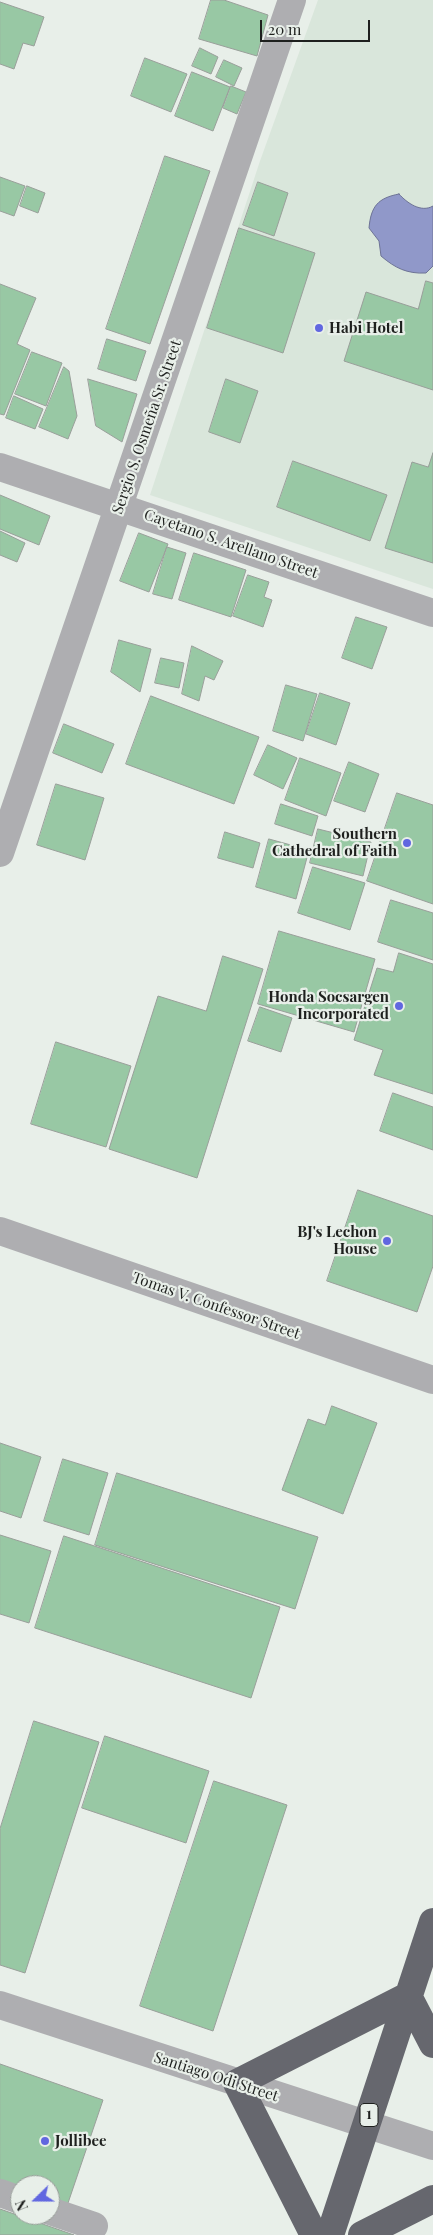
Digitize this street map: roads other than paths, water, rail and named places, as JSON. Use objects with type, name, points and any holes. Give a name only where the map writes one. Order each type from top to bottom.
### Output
[{"type":"highway","name":"1","points":[[330,2235],[433,1922]]},
{"type":"highway","points":[[314,2235],[237,2083],[408,1996],[433,2044]]},
{"type":"highway","points":[[362,2235],[433,2199]]},
{"type":"street","name":"Sergio S. Osmeña Sr. Street","points":[[0,854],[292,0]]},
{"type":"street","name":"Cayetano S. Arellano Street","points":[[0,467],[433,612]]},
{"type":"street","name":"Tomas V. Confessor Street","points":[[0,1231],[433,1380]]},
{"type":"street","name":"Santiago Odi Street","points":[[0,2005],[433,2146]]},
{"type":"street","points":[[60,2214],[94,2226]]},
{"type":"water","points":[[399,194],[410,204],[419,208],[433,206],[433,266],[426,273],[407,271],[396,267],[386,260],[381,256],[379,241],[369,228],[372,214],[377,204],[386,198]]},
{"type":"place","name":"Habi Hotel","points":[[319,328]]},
{"type":"place","name":"Southern Cathedral of Faith","points":[[407,843]]},
{"type":"place","name":"Honda Socsargen Incorporated","points":[[399,1006]]},
{"type":"place","name":"BJ's Lechon House","points":[[387,1241]]},
{"type":"place","name":"Jollibee","points":[[45,2141]]}]
